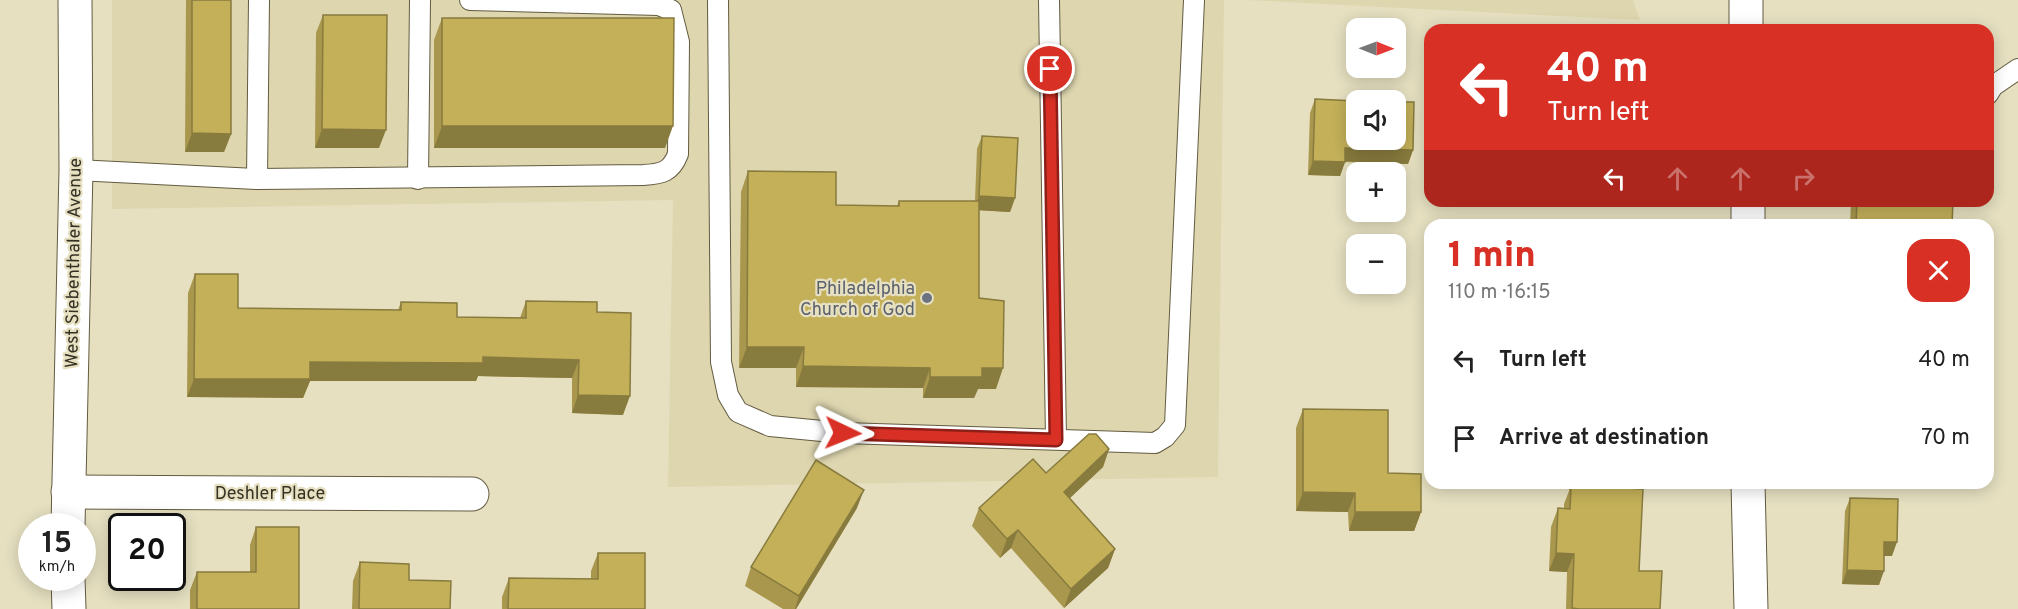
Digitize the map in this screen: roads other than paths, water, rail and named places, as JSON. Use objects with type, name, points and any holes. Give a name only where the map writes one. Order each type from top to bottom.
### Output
[{"type":"street","name":"West Siebenthaler Avenue","points":[[68,513],[76,170],[75,0]]},
{"type":"street","points":[[1746,0],[1746,24]]},
{"type":"street","points":[[1748,489],[1751,609]]},
{"type":"street","name":"Deshler Place","points":[[68,492],[472,494]]},
{"type":"street","points":[[68,591],[69,609]]},
{"type":"lane","points":[[257,179],[259,0]]},
{"type":"lane","points":[[418,179],[420,0]]},
{"type":"lane","points":[[76,170],[257,179],[418,179],[660,174],[672,168],[678,154],[679,42],[671,10],[659,5],[470,0]]},
{"type":"lane","points":[[718,0],[722,362],[728,395],[738,412],[770,426],[843,433],[1155,442],[1165,437],[1174,425],[1194,0]]},
{"type":"lane","points":[[1049,0],[1056,440]]},
{"type":"lane","points":[[1994,86],[2018,69]]},
{"type":"place","name":"Philadelphia Church of God","points":[[927,298]]}]
